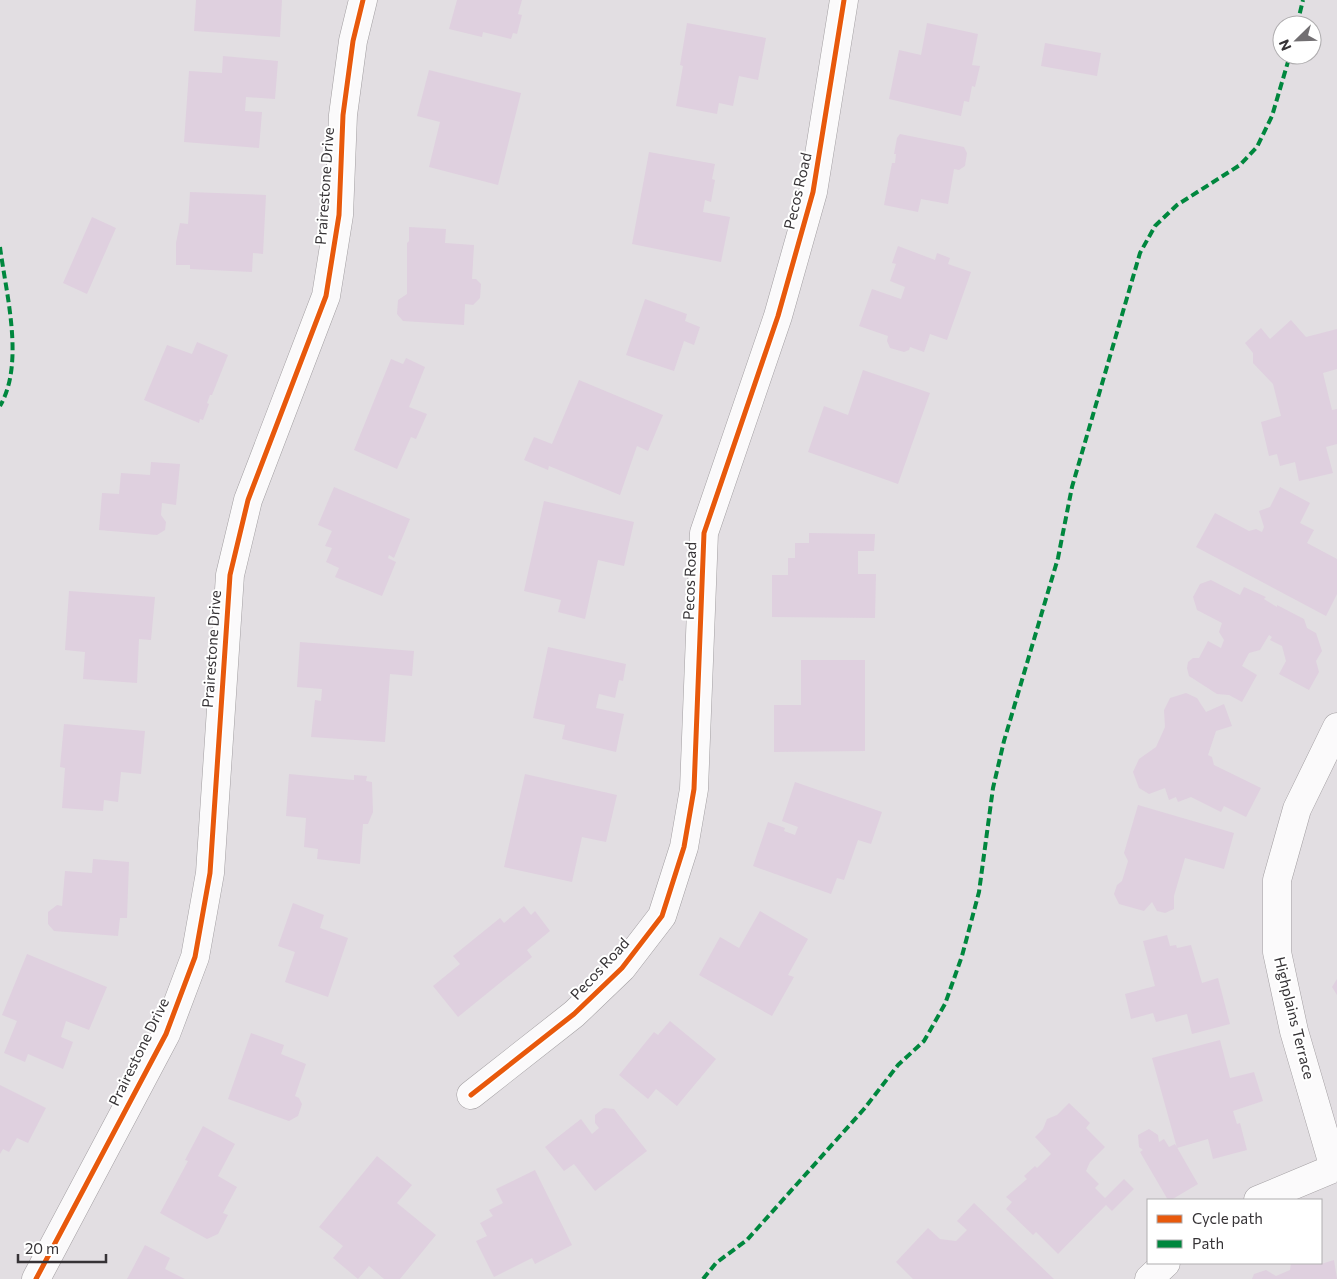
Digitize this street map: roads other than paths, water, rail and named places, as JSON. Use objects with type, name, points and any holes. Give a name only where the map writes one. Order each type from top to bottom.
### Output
[{"type":"street","name":"Prairestone Drive","points":[[36,1279],[166,1034],[195,957],[210,873],[230,575],[248,500],[326,296],[339,215],[343,115],[353,40],[363,0]]},
{"type":"street","name":"Pecos Road","points":[[471,1095],[574,1014],[622,968],[662,916],[684,847],[694,789],[704,533],[778,316],[813,192],[844,0]]},
{"type":"street","name":"Highplains Terrace","points":[[1335,1168],[1294,1031],[1277,952],[1277,880],[1296,809],[1337,727]]},
{"type":"street","points":[[1260,1199],[1335,1168]]},
{"type":"street","points":[[1149,1279],[1165,1264]]}]
